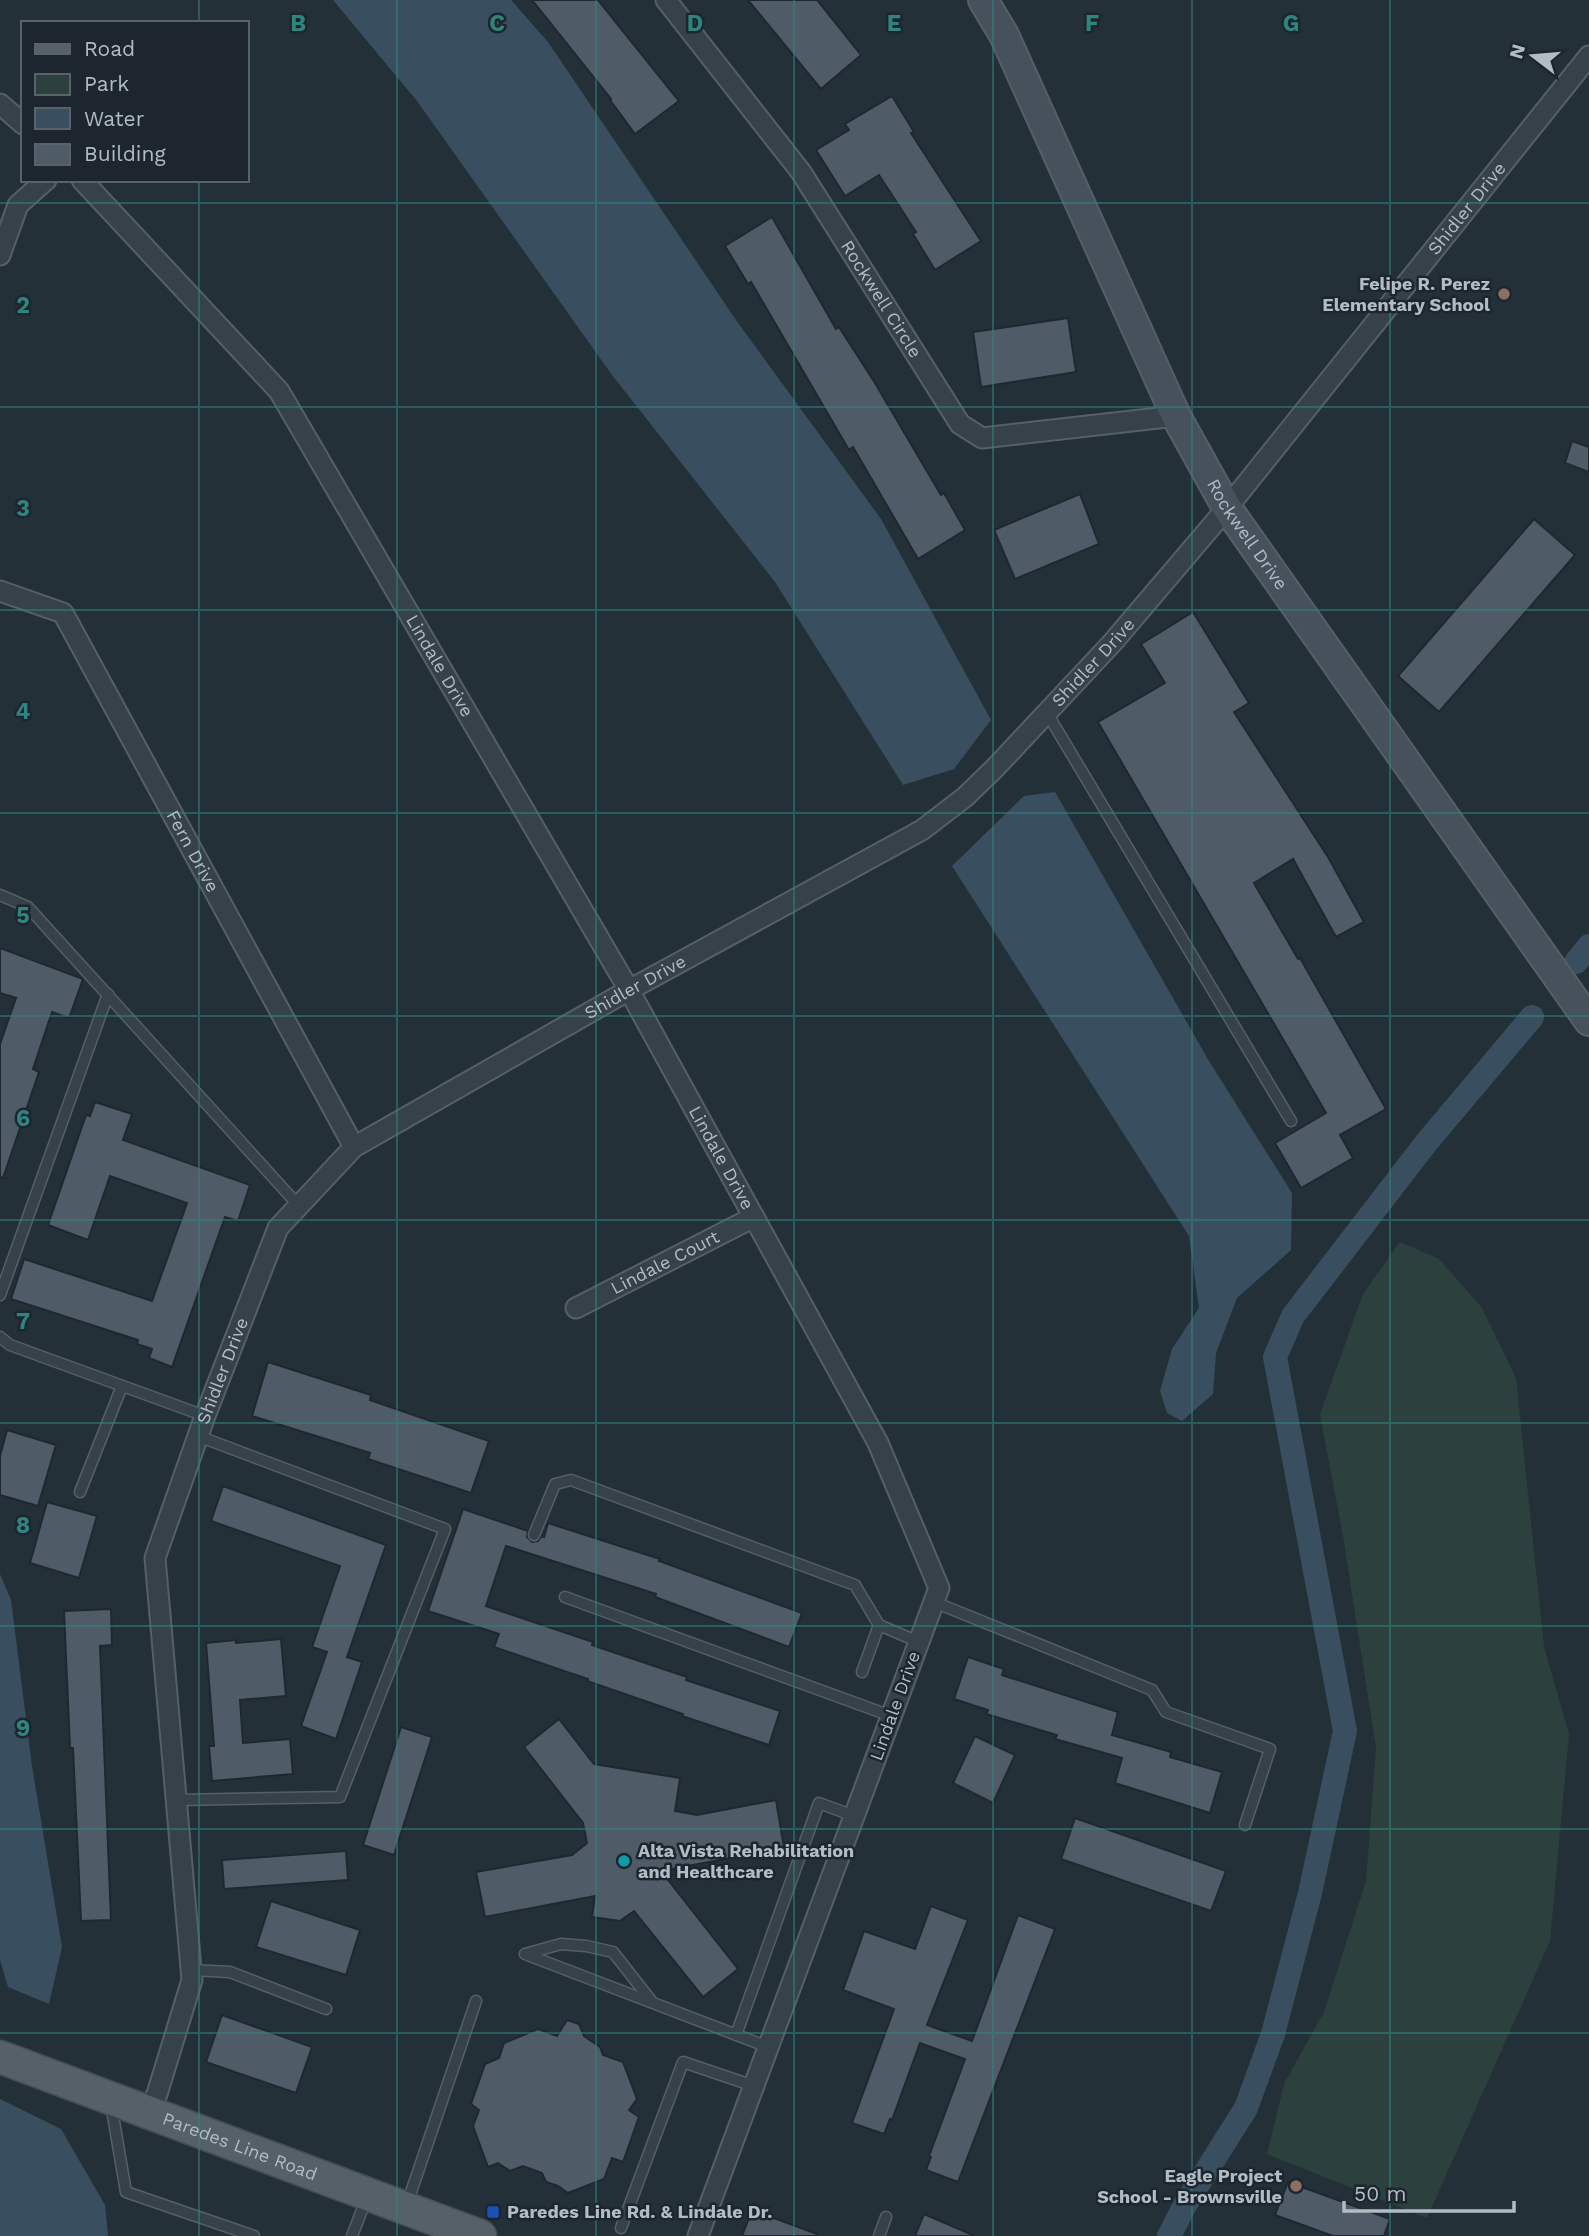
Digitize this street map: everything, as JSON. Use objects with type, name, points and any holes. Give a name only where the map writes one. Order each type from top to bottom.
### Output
[{"type":"main road","name":"Paredes Line Road","points":[[0,2057],[480,2236]]},
{"type":"street","name":"Rockwell Circle","points":[[666,0],[801,172],[960,424],[982,438],[1175,416]]},
{"type":"street","name":"Rockwell Drive","points":[[983,0],[1004,35],[1175,416],[1227,508],[1589,1021]]},
{"type":"street","name":"Shidler Drive","points":[[148,2111],[157,2094],[192,1980],[155,1558],[205,1416],[278,1228],[355,1147],[629,990],[922,830],[965,797],[1113,642],[1227,508],[1589,56]]},
{"type":"street","points":[[0,103],[21,122]]},
{"type":"street","points":[[0,256],[18,205],[44,182]]},
{"type":"street","name":"Lindale Drive","points":[[84,182],[279,391],[629,990],[878,1443],[939,1588],[698,2236]]},
{"type":"street","name":"Fern Drive","points":[[0,591],[63,613],[355,1147]]},
{"type":"street","name":"Lindale Court","points":[[576,1308],[754,1217]]},
{"type":"lane","points":[[1047,713],[1291,1121]]},
{"type":"lane","points":[[0,895],[27,907],[299,1206]]},
{"type":"lane","points":[[0,1296],[108,994]]},
{"type":"lane","points":[[0,1337],[10,1345],[205,1416]]},
{"type":"lane","points":[[80,1492],[122,1386]]},
{"type":"lane","points":[[177,1800],[340,1797],[445,1529],[198,1436]]},
{"type":"lane","points":[[534,1535],[555,1484],[570,1480],[855,1585],[878,1625],[919,1642]]},
{"type":"lane","points":[[565,1597],[891,1716]]},
{"type":"lane","points":[[934,1602],[1152,1690],[1166,1712],[1270,1749],[1245,1825]]},
{"type":"lane","points":[[862,1672],[878,1625]]},
{"type":"lane","points":[[736,2035],[819,1803],[854,1816]]},
{"type":"lane","points":[[653,2003],[613,1952],[561,1944],[526,1954],[538,1959],[736,2035],[768,2047]]},
{"type":"lane","points":[[192,1970],[230,1972],[326,2009]]},
{"type":"lane","points":[[405,2208],[476,2001]]},
{"type":"lane","points":[[621,2228],[683,2062],[754,2086]]},
{"type":"lane","points":[[110,2097],[126,2192],[254,2236]]},
{"type":"lane","points":[[352,2236],[368,2196]]},
{"type":"lane","points":[[879,2236],[886,2217]]},
{"type":"green space","points":[[1400,1242],[1439,1259],[1482,1308],[1516,1378],[1544,1647],[1569,1734],[1550,1941],[1427,2218],[1267,2154],[1284,2084],[1324,2012],[1366,1881],[1376,1748],[1343,1536],[1320,1414],[1363,1294]]},
{"type":"water","points":[[333,0],[511,0],[548,42],[736,320],[881,519],[991,720],[954,769],[903,785],[775,582],[612,375],[417,101]]},
{"type":"water","points":[[1055,792],[1209,1061],[1292,1193],[1291,1250],[1237,1298],[1216,1353],[1213,1394],[1182,1421],[1167,1413],[1160,1391],[1172,1349],[1199,1308],[1189,1236],[952,866],[1024,796]]},
{"type":"water","points":[[0,1574],[11,1600],[32,1766],[62,1947],[49,2004],[8,1987],[0,1960]]},
{"type":"water","points":[[0,2099],[61,2129],[105,2205],[108,2236],[0,2236]]},
{"type":"building","points":[[532,0],[598,0],[679,101],[635,134],[611,99]]},
{"type":"building","points":[[748,0],[817,0],[861,55],[821,89]]},
{"type":"building","points":[[892,96],[914,132],[911,133],[981,241],[935,270],[913,234],[916,232],[879,175],[845,196],[816,150],[849,130],[845,124]]},
{"type":"building","points":[[772,217],[836,329],[839,327],[875,383],[941,495],[944,493],[965,530],[918,559],[853,447],[849,450],[751,282],[748,284],[725,246]]},
{"type":"building","points":[[1068,318],[1076,372],[981,387],[973,332]]},
{"type":"building","points":[[1572,441],[1589,447],[1589,472],[1565,463]]},
{"type":"building","points":[[1080,494],[1099,544],[1015,579],[994,530]]},
{"type":"building","points":[[1534,519],[1575,555],[1439,712],[1398,676]]},
{"type":"building","points":[[1193,612],[1249,703],[1234,712],[1328,857],[1364,922],[1336,937],[1293,859],[1254,883],[1386,1109],[1340,1135],[1353,1158],[1301,1188],[1275,1143],[1326,1113],[1098,722],[1165,683],[1141,644]]},
{"type":"building","points":[[0,948],[83,979],[69,1018],[52,1012],[33,1069],[39,1072],[3,1178],[0,1177],[0,1044],[16,998],[0,993]]},
{"type":"building","points":[[95,1102],[132,1114],[123,1140],[250,1185],[238,1221],[225,1217],[172,1367],[149,1358],[152,1349],[137,1344],[138,1340],[11,1299],[24,1259],[152,1301],[187,1203],[110,1176],[88,1240],[48,1225],[86,1115],[90,1116]]},
{"type":"building","points":[[268,1362],[371,1395],[370,1400],[489,1441],[471,1493],[368,1459],[370,1453],[252,1416]]},
{"type":"building","points":[[7,1430],[56,1445],[38,1506],[0,1495],[0,1456]]},
{"type":"building","points":[[223,1486],[386,1545],[347,1657],[362,1662],[336,1739],[301,1726],[327,1652],[312,1647],[340,1566],[211,1521]]},
{"type":"building","points":[[47,1502],[97,1516],[79,1578],[30,1563]]},
{"type":"building","points":[[463,1509],[528,1531],[527,1537],[532,1542],[544,1537],[548,1523],[660,1559],[659,1561],[802,1613],[789,1647],[655,1597],[656,1594],[506,1546],[486,1606],[593,1642],[592,1645],[687,1677],[686,1680],[780,1711],[769,1745],[494,1647],[499,1634],[428,1611]]},
{"type":"building","points":[[111,1609],[112,1645],[100,1646],[111,1920],[81,1921],[64,1611]]},
{"type":"building","points":[[281,1639],[286,1696],[240,1700],[243,1743],[290,1739],[293,1774],[212,1781],[209,1746],[214,1746],[206,1643]]},
{"type":"building","points":[[968,1657],[1004,1669],[1002,1675],[1118,1712],[1112,1735],[1171,1752],[1170,1757],[1222,1772],[1210,1813],[1115,1783],[1122,1758],[1055,1739],[1057,1735],[986,1714],[988,1710],[954,1699]]},
{"type":"building","name":"Alta Vista Rehabilitation and Healthcare","points":[[559,1719],[594,1764],[680,1778],[675,1811],[697,1815],[776,1800],[784,1848],[661,1871],[738,1969],[703,1997],[634,1911],[620,1921],[592,1917],[595,1896],[485,1917],[476,1872],[572,1855],[587,1843],[583,1823],[524,1747]]},
{"type":"building","points":[[401,1727],[432,1737],[394,1855],[363,1845]]},
{"type":"building","points":[[975,1736],[1015,1755],[993,1803],[953,1783]]},
{"type":"building","points":[[1075,1818],[1226,1871],[1211,1911],[1061,1859]]},
{"type":"building","points":[[346,1851],[348,1880],[224,1889],[222,1860]]},
{"type":"building","points":[[271,1901],[360,1930],[346,1975],[256,1947]]},
{"type":"building","points":[[931,1906],[968,1920],[927,2025],[972,2041],[1018,1915],[1055,1929],[958,2182],[926,2170],[965,2059],[920,2043],[892,2120],[890,2119],[884,2134],[852,2123],[894,2009],[843,1990],[864,1931],[915,1949]]},
{"type":"building","points":[[222,2015],[312,2047],[296,2093],[206,2062]]},
{"type":"building","points":[[567,2020],[579,2024],[584,2036],[600,2047],[603,2055],[623,2062],[637,2099],[629,2110],[639,2117],[623,2162],[612,2158],[604,2179],[568,2193],[546,2182],[542,2173],[523,2166],[510,2171],[498,2163],[488,2167],[473,2126],[479,2110],[471,2104],[485,2064],[499,2058],[504,2043],[538,2029],[557,2036]]},
{"type":"building","points":[[1288,2182],[1390,2219],[1384,2236],[1333,2236],[1275,2215]]},
{"type":"building","points":[[752,2210],[817,2234],[817,2236],[742,2236]]},
{"type":"building","points":[[924,2214],[975,2236],[915,2236]]},
{"type":"waterway","points":[[1576,962],[1589,946]]},
{"type":"waterway","points":[[1169,2236],[1185,2205],[1246,2108],[1273,2034],[1310,1893],[1345,1731],[1275,1357],[1293,1316],[1426,1143],[1532,1017]]},
{"type":"place","name":"Felipe R. Perez Elementary School","points":[[1504,294]]},
{"type":"place","name":"Alta Vista Rehabilitation and Healthcare","points":[[624,1861]]},
{"type":"place","name":"Eagle Project School - Brownsville","points":[[1296,2186]]},
{"type":"place","name":"Paredes Line Rd. & Lindale Dr.","points":[[493,2212]]}]
